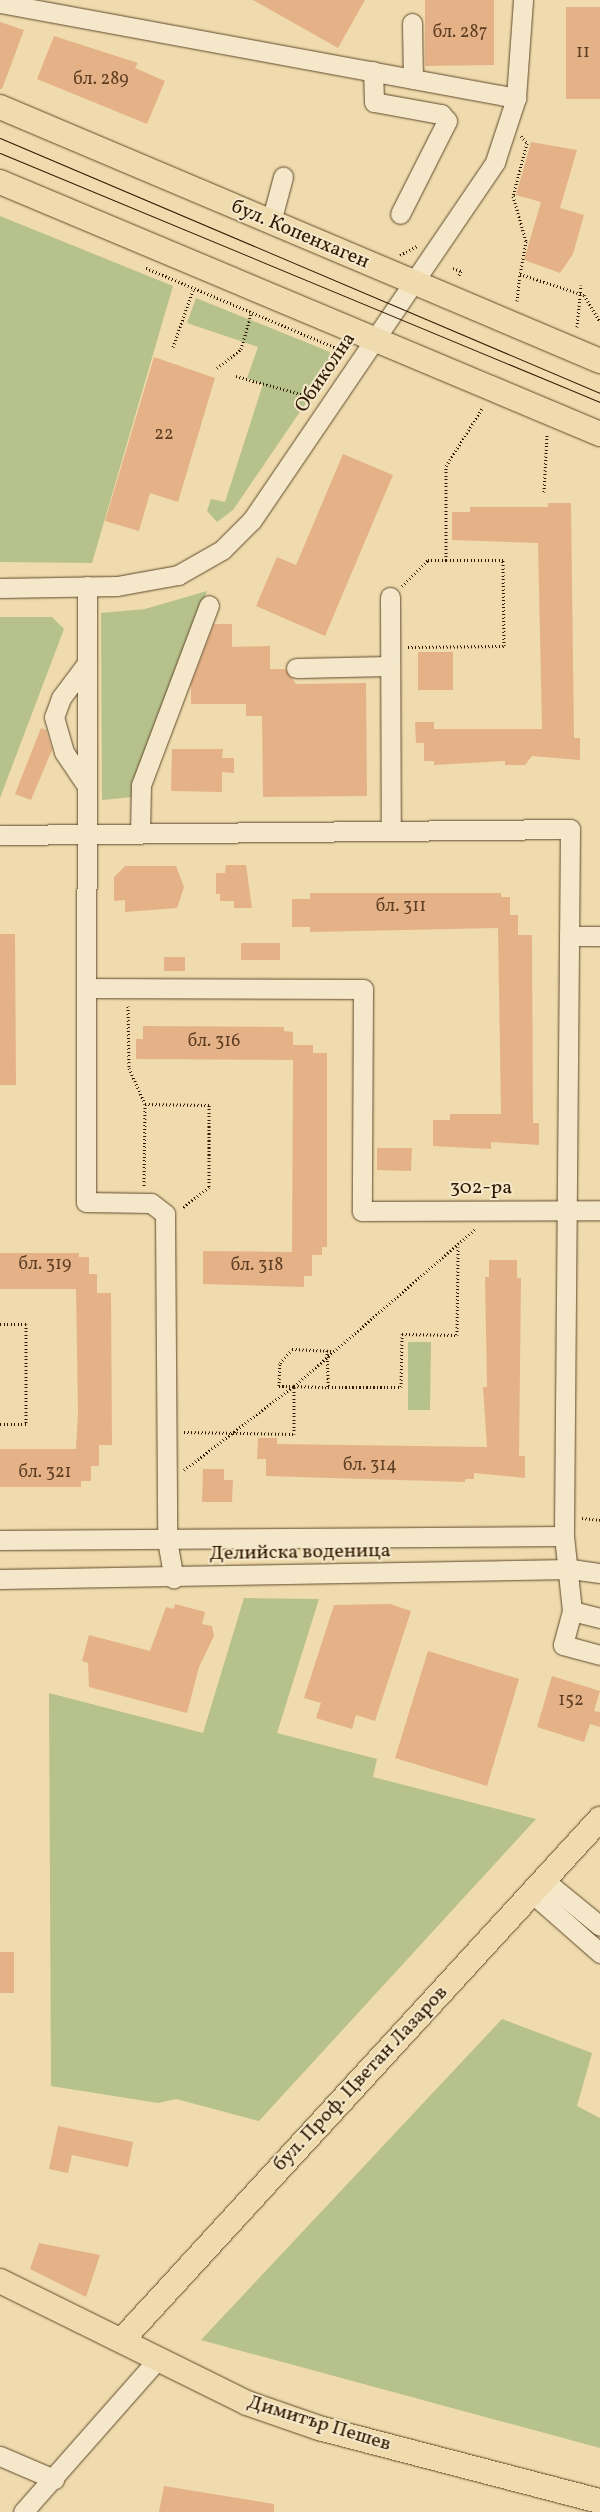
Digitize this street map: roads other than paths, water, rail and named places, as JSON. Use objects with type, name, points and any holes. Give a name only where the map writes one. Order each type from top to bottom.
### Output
[{"type":"main road","name":"бул. Копенхаген","points":[[0,107],[600,361]]},
{"type":"main road","points":[[0,182],[600,434]]},
{"type":"main road","name":"бул. Проф. Цветан Лазаров","points":[[123,2339],[600,1818]]},
{"type":"main road","name":"Димитър Пешев","points":[[0,2281],[123,2339],[247,2403],[319,2428],[600,2501]]},
{"type":"street","name":"Обиколна","points":[[0,588],[148,583],[178,575],[222,550],[252,520],[376,340],[495,162],[516,98],[523,0]]},
{"type":"street","points":[[0,3],[516,98]]},
{"type":"street","points":[[412,23],[413,79]]},
{"type":"street","points":[[372,71],[374,102],[441,114],[447,121],[400,214]]},
{"type":"street","points":[[271,222],[283,177]]},
{"type":"street","points":[[87,586],[85,666],[86,1202],[144,1202],[162,1209],[166,1221],[167,1540],[174,1578]]},
{"type":"street","points":[[390,597],[391,831]]},
{"type":"street","points":[[140,833],[141,786],[209,606]]},
{"type":"street","points":[[85,666],[61,698],[54,717],[64,752],[85,783]]},
{"type":"street","points":[[296,668],[390,666]]},
{"type":"street","points":[[0,834],[570,829],[564,1536],[571,1569],[572,1611],[563,1645],[600,1655]]},
{"type":"street","points":[[570,936],[600,936]]},
{"type":"street","name":"302-ра","points":[[86,988],[363,989],[362,1211],[600,1210]]},
{"type":"street","points":[[0,1540],[564,1536]]},
{"type":"street","name":"Делийска воденица","points":[[0,1579],[174,1578],[571,1569],[600,1573]]},
{"type":"street","points":[[572,1611],[600,1618]]},
{"type":"street","points":[[538,1886],[600,1926]]},
{"type":"street","points":[[538,1886],[600,1953]]},
{"type":"street","points":[[23,2512],[159,2358]]},
{"type":"street","points":[[0,2456],[54,2479]]},
{"type":"tram line","points":[[0,138],[600,393]]},
{"type":"tram line","points":[[0,153],[600,402]]}]
